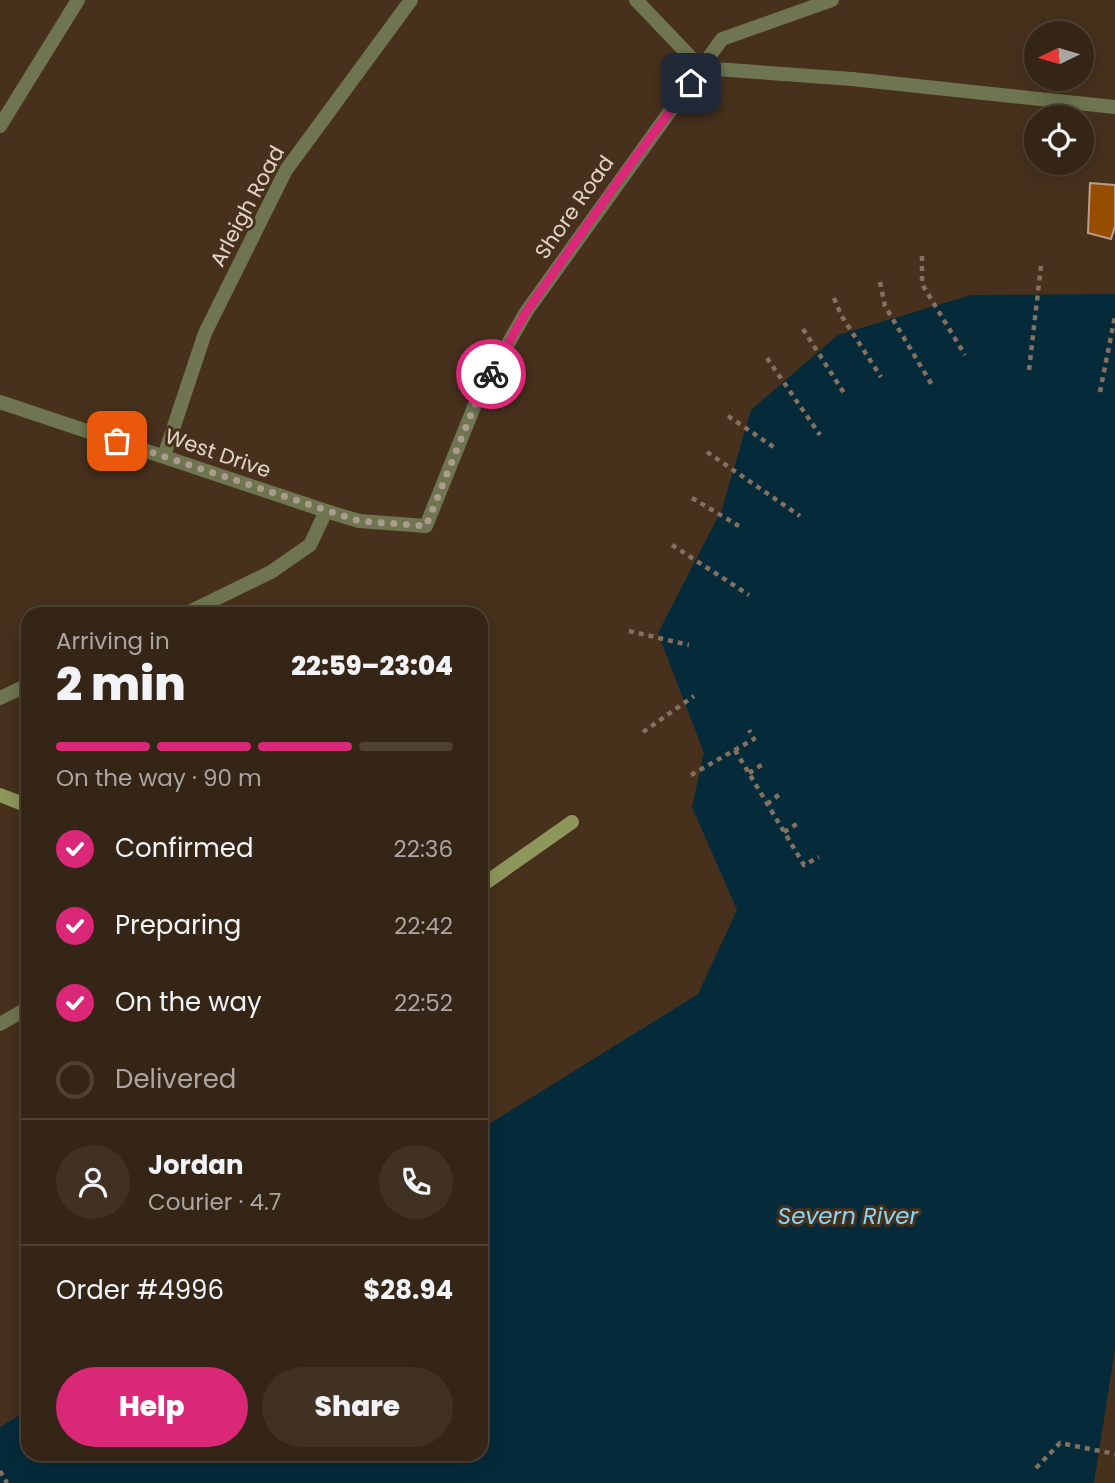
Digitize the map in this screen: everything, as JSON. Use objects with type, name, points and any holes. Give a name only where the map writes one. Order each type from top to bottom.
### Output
[{"type":"street","points":[[0,126],[78,0]]},
{"type":"street","name":"Arleigh Road","points":[[164,456],[205,333],[286,170],[411,0]]},
{"type":"street","points":[[636,0],[701,68],[852,79],[1115,107]]},
{"type":"street","name":"Shore Road","points":[[426,526],[478,397],[526,312],[722,39],[832,0]]},
{"type":"street","name":"West Drive","points":[[0,402],[359,521],[426,526]]},
{"type":"street","points":[[199,607],[271,572],[310,545],[326,511]]},
{"type":"street","points":[[0,698],[21,688]]},
{"type":"street","points":[[0,795],[21,803]]},
{"type":"street","points":[[488,881],[572,822]]},
{"type":"street","points":[[0,1024],[21,1012]]},
{"type":"path","points":[[922,256],[922,284],[965,355]]},
{"type":"path","points":[[1028,370],[1041,266]]},
{"type":"path","points":[[880,282],[886,306],[932,385]]},
{"type":"path","points":[[834,298],[841,315],[881,377]]},
{"type":"path","points":[[1100,392],[1115,316]]},
{"type":"path","points":[[803,330],[844,393]]},
{"type":"path","points":[[767,358],[820,435]]},
{"type":"path","points":[[728,416],[775,448]]},
{"type":"path","points":[[707,452],[800,516]]},
{"type":"path","points":[[692,498],[739,526]]},
{"type":"path","points":[[672,545],[749,595]]},
{"type":"path","points":[[629,631],[689,645]]},
{"type":"path","points":[[643,732],[694,696]]},
{"type":"path","points":[[750,730],[757,747]]},
{"type":"path","points":[[691,775],[754,739]]},
{"type":"path","points":[[735,750],[804,865],[819,857]]},
{"type":"path","points":[[749,773],[763,764]]},
{"type":"path","points":[[767,804],[780,794]]},
{"type":"path","points":[[784,832],[800,821]]},
{"type":"path","points":[[1036,1468],[1060,1443],[1115,1454]]},
{"type":"path","points":[[0,1471],[8,1483]]},
{"type":"water","name":"Severn River","points":[[1115,294],[1115,1349],[1094,1483],[0,1483],[0,1427],[21,1414],[21,1461],[488,1461],[488,1125],[698,994],[737,910],[692,807],[704,753],[658,633],[722,509],[751,410],[838,335],[971,295]]},
{"type":"building","points":[[1090,183],[1115,185],[1115,226],[1111,239],[1088,233]]},
{"type":"way so far","points":[[117,441],[359,521],[411,527],[426,526],[478,397],[491,374]]},
{"type":"route","points":[[491,374],[526,312],[691,83]]}]
